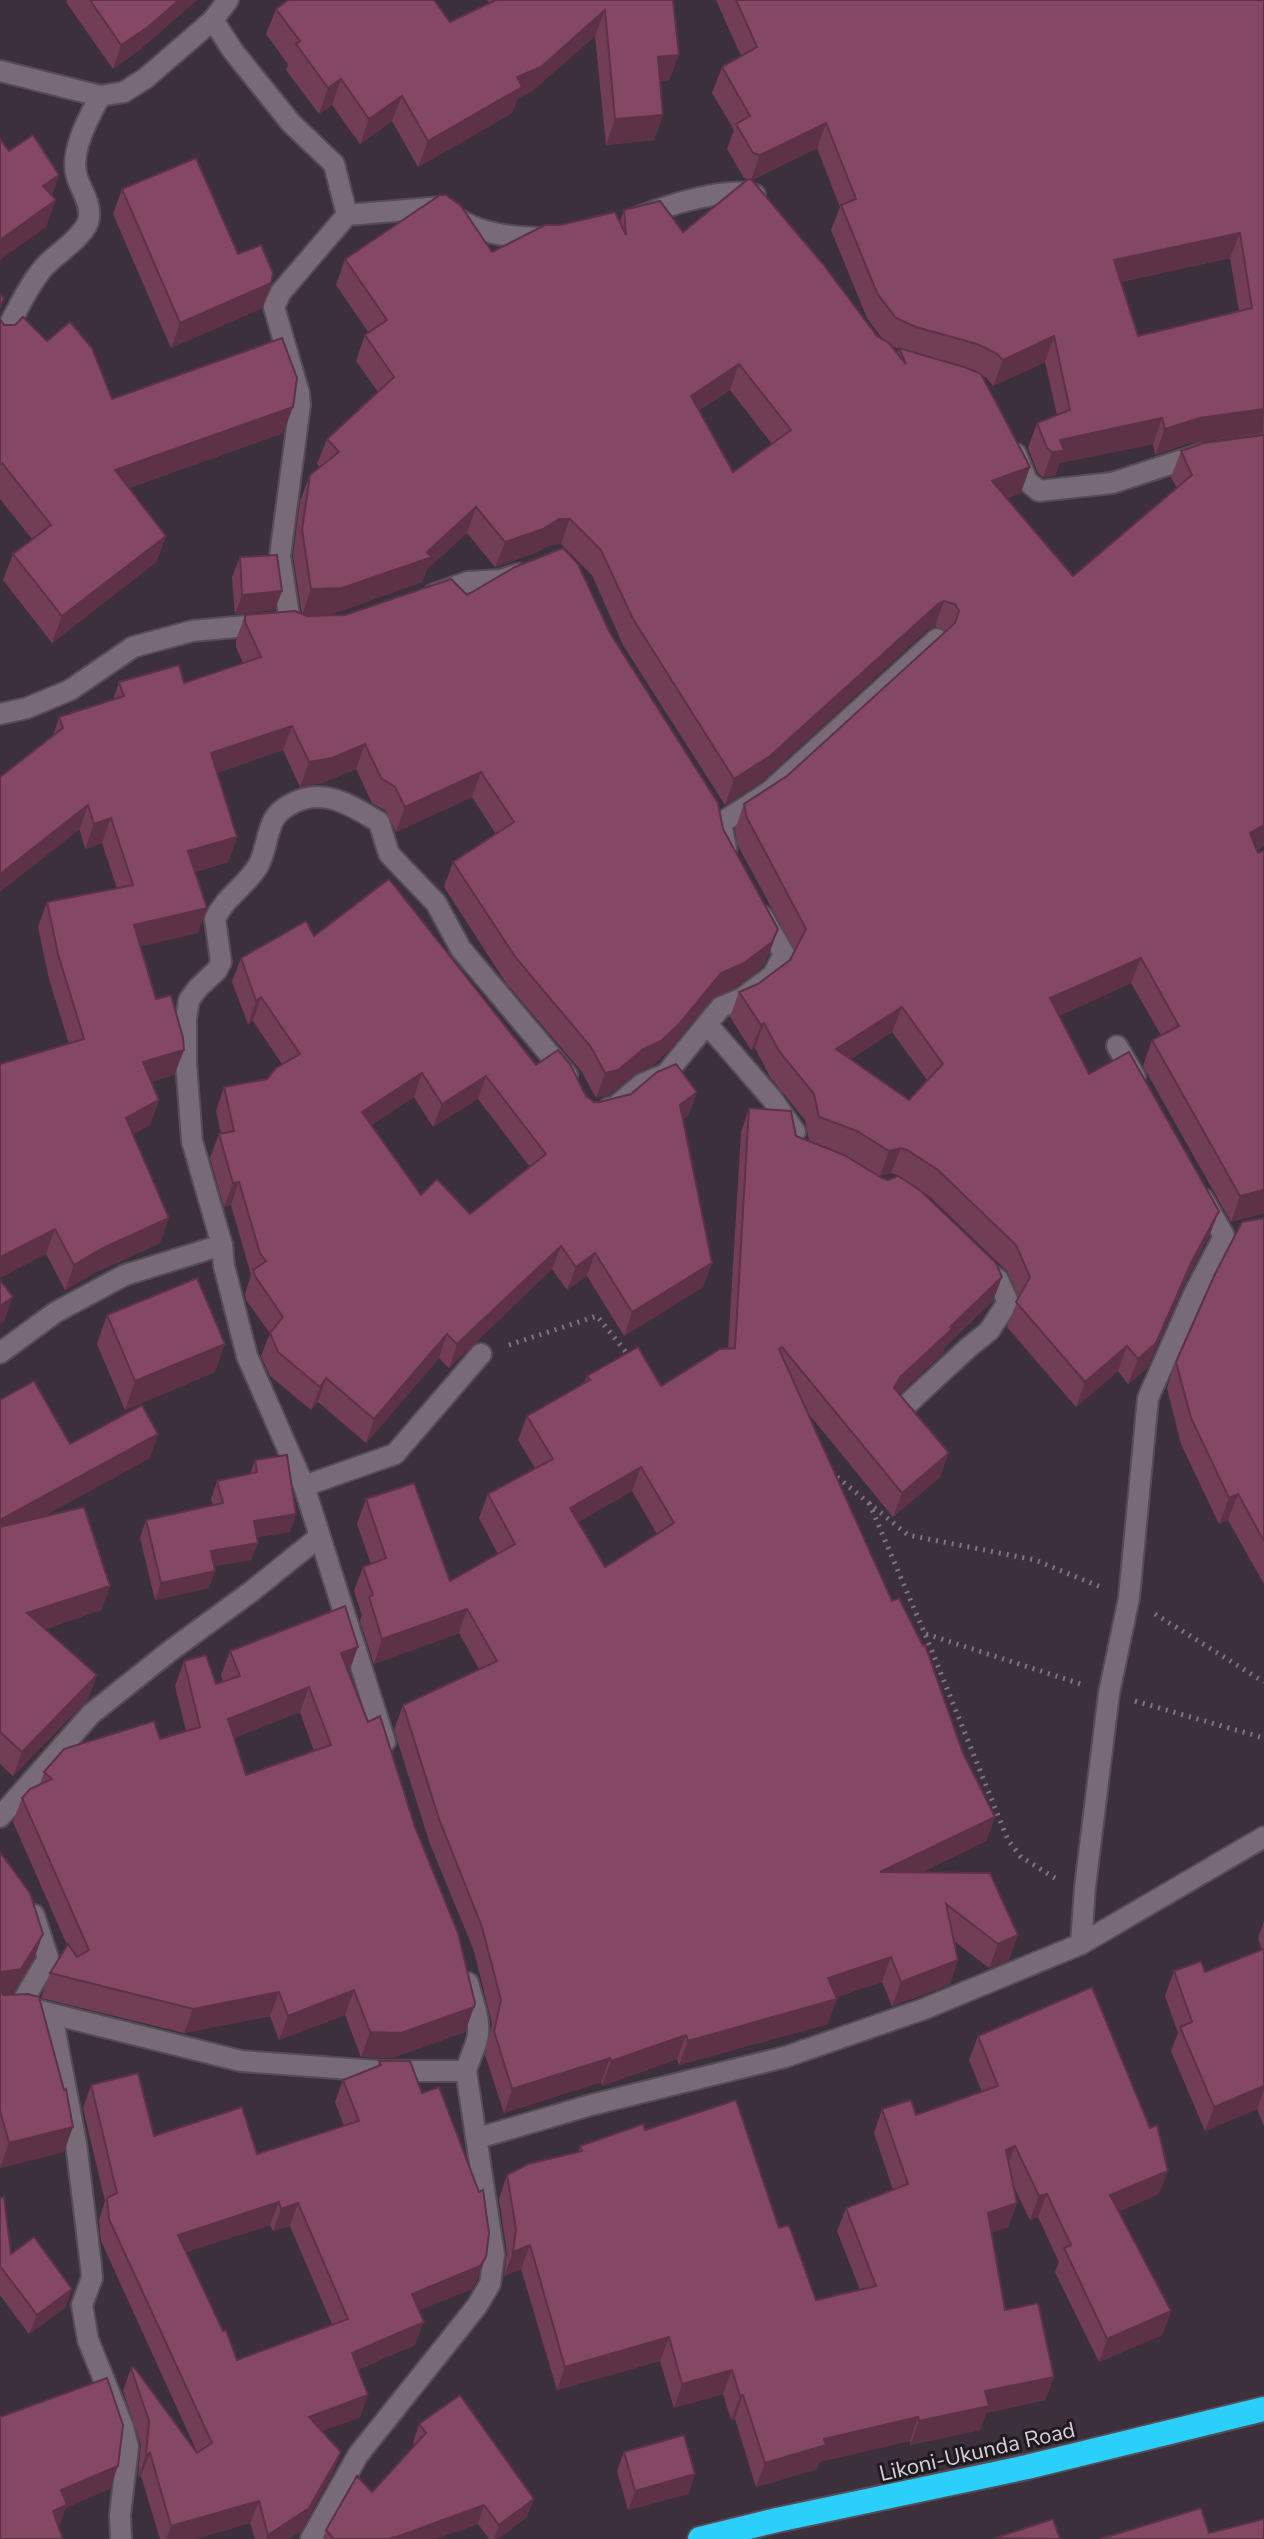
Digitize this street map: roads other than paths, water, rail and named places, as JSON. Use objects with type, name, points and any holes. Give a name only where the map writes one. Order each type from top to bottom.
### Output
[{"type":"highway","name":"Likoni-Ukunda Road","points":[[700,2539],[1041,2464],[1264,2409]]},
{"type":"street","points":[[0,71],[100,96],[124,92],[137,85],[213,20],[228,0]]},
{"type":"street","points":[[213,20],[233,51],[291,123],[334,164],[347,215]]},
{"type":"street","points":[[0,340],[44,267],[85,228],[89,219],[89,208],[75,167],[85,129],[100,96]]},
{"type":"street","points":[[619,221],[634,219],[668,205],[743,191],[754,195],[767,207]]},
{"type":"street","points":[[290,622],[280,556],[300,405],[274,307],[281,292],[347,215],[441,207],[457,220],[511,238],[548,238],[562,234]]},
{"type":"street","points":[[1010,442],[1027,481],[1039,491],[1112,483],[1215,451]]},
{"type":"street","points":[[415,599],[468,582],[501,580],[539,566]]},
{"type":"street","points":[[0,714],[27,708],[70,690],[133,647],[192,631],[290,622],[298,628],[310,628]]},
{"type":"street","points":[[732,861],[725,848],[717,816],[769,792],[937,639]]},
{"type":"street","points":[[391,1763],[304,1486],[247,1356],[224,1266],[222,1245],[192,1141],[186,1062],[189,1000],[221,962],[215,919],[236,889],[254,873],[276,816],[297,801],[312,796],[336,799],[379,822],[389,854],[436,903],[461,949],[518,1014],[578,1091]]},
{"type":"street","points":[[589,1113],[615,1107],[642,1084],[666,1074],[721,1007],[741,999],[773,975],[784,954],[752,898]]},
{"type":"street","points":[[707,1024],[795,1128],[797,1152]]},
{"type":"street","points":[[1117,1046],[1148,1100]]},
{"type":"street","points":[[1081,1944],[1109,1693],[1129,1598],[1148,1398],[1194,1294],[1231,1235],[1194,1182]]},
{"type":"street","points":[[0,1353],[56,1312],[125,1275],[222,1245]]},
{"type":"street","points":[[900,1411],[989,1331],[1008,1302],[998,1280],[962,1245]]},
{"type":"street","points":[[304,1486],[395,1454],[481,1354]]},
{"type":"street","points":[[0,1817],[91,1714],[319,1537]]},
{"type":"street","points":[[478,2138],[591,2105],[785,2057],[924,2009],[1081,1944],[1264,1837]]},
{"type":"street","points":[[23,1891],[48,1958],[10,2007],[241,2061],[378,2071],[466,2071]]},
{"type":"street","points":[[311,2539],[358,2455],[461,2327],[490,2284],[494,2255],[466,2071],[479,2027],[464,1969]]},
{"type":"street","points":[[52,2015],[76,2143],[91,2266],[92,2278],[82,2305],[88,2340],[128,2447],[120,2515],[121,2539]]}]
